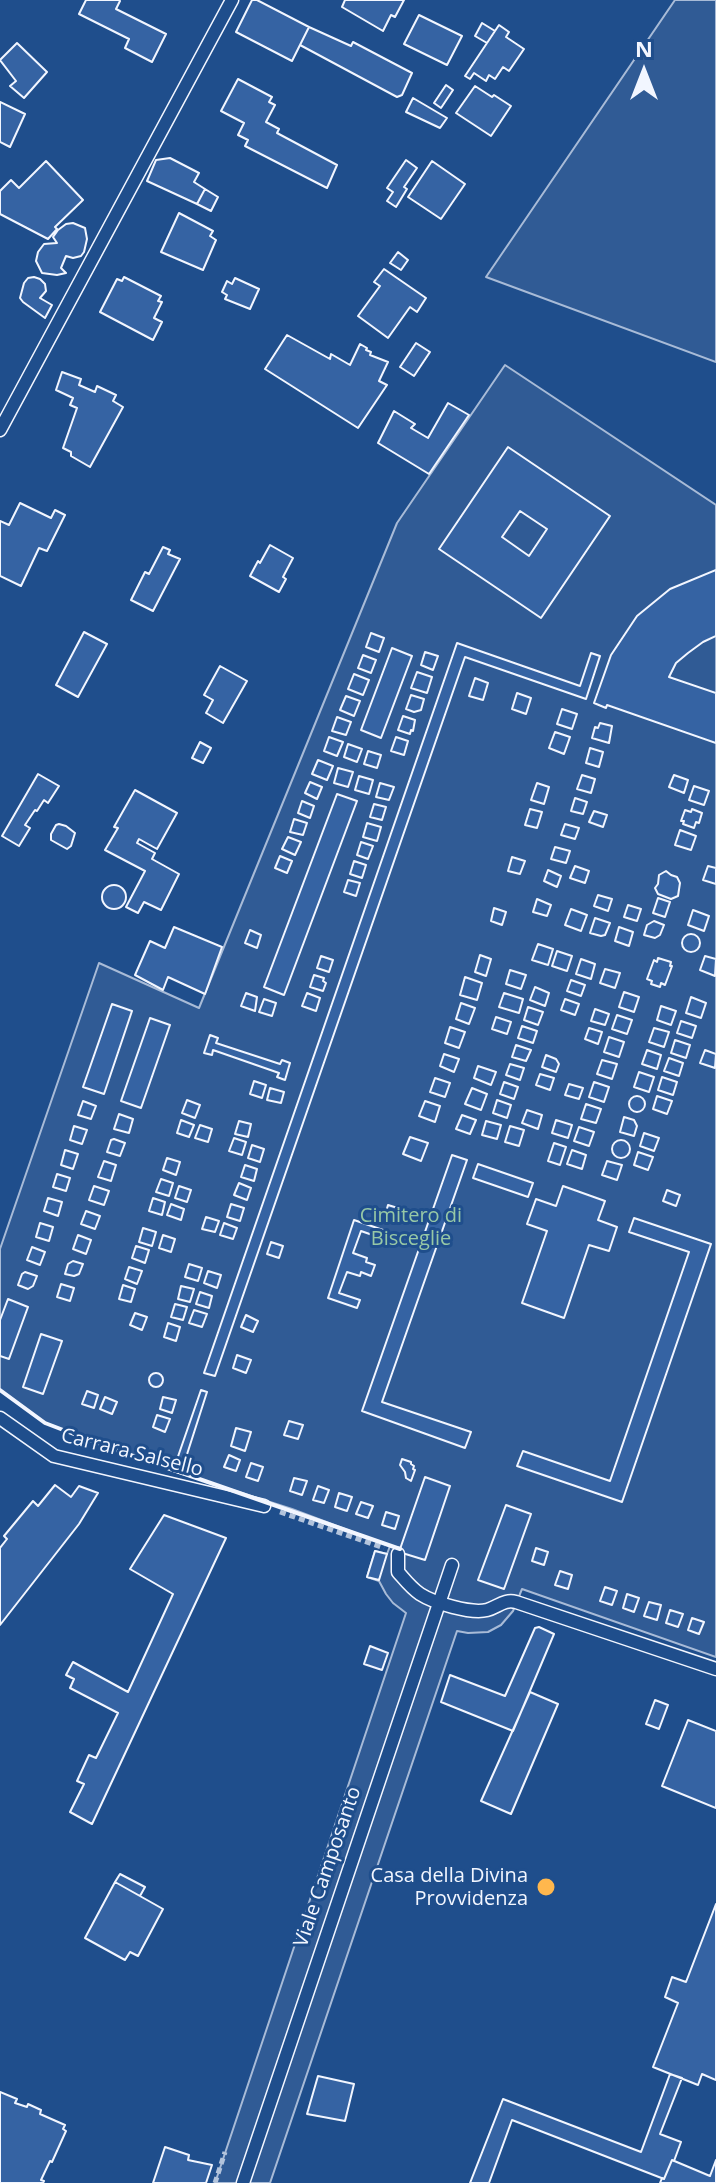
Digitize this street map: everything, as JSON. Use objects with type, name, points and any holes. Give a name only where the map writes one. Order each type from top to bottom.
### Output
[{"type":"lane","points":[[0,430],[232,0]]},
{"type":"lane","name":"Carrara Salsello","points":[[0,1418],[54,1456],[264,1506]]},
{"type":"lane","points":[[393,1552],[398,1572],[423,1597],[472,1611],[489,1610],[509,1600],[716,1669]]},
{"type":"lane","name":"Viale Camposanto","points":[[243,2183],[452,1565]]},
{"type":"path","points":[[264,1506],[393,1552]]},
{"type":"path","points":[[215,2183],[225,2152]]},
{"type":"shaded area","points":[[675,0],[716,0],[716,362],[486,277]]},
{"type":"shaded area","name":"Cimitero di Bisceglie","points":[[505,365],[716,505],[716,1657],[522,1589],[513,1611],[501,1625],[488,1632],[457,1631],[270,2183],[215,2183],[406,1613],[393,1603],[379,1581],[367,1577],[375,1551],[387,1554],[390,1546],[45,1423],[0,1390],[0,1249],[99,963],[199,1008],[397,523]]},
{"type":"building","points":[[86,0],[119,0],[116,9],[166,34],[152,62],[125,48],[129,39],[79,14]]},
{"type":"building","points":[[252,0],[309,27],[292,61],[236,32]]},
{"type":"building","points":[[345,0],[404,0],[383,31],[342,7]]},
{"type":"building","points":[[419,15],[462,36],[447,65],[404,44]]},
{"type":"building","points":[[482,23],[495,31],[487,43],[475,36]]},
{"type":"building","points":[[499,25],[509,32],[506,37],[524,49],[509,71],[503,67],[495,79],[489,75],[486,81],[474,73],[470,79],[465,76]]},
{"type":"building","points":[[309,27],[351,46],[353,42],[412,73],[402,95],[397,97],[300,45]]},
{"type":"building","points":[[17,43],[47,72],[24,98],[10,86],[16,81],[0,60]]},
{"type":"building","points":[[238,79],[272,97],[269,102],[275,105],[266,122],[279,129],[277,133],[337,165],[327,188],[245,146],[248,140],[238,135],[244,123],[221,111]]},
{"type":"building","points":[[446,85],[453,90],[441,108],[434,103]]},
{"type":"building","points":[[475,86],[511,106],[491,136],[456,113]]},
{"type":"building","points":[[413,98],[447,118],[440,128],[406,112]]},
{"type":"building","points":[[0,102],[25,114],[10,147],[0,142]]},
{"type":"building","points":[[170,158],[199,173],[194,182],[205,189],[197,204],[147,181],[156,160]]},
{"type":"building","points":[[406,160],[417,168],[404,187],[407,189],[396,207],[387,201],[393,192],[387,188]]},
{"type":"building","points":[[46,161],[83,200],[55,227],[57,229],[48,239],[0,214],[0,191],[11,180],[19,188]]},
{"type":"building","points":[[432,161],[465,184],[441,219],[408,197]]},
{"type":"building","points":[[205,189],[218,197],[211,211],[197,204]]},
{"type":"building","points":[[179,213],[213,231],[210,236],[216,240],[203,270],[161,252]]},
{"type":"building","points":[[73,223],[85,228],[87,239],[84,252],[73,258],[66,256],[61,268],[66,273],[42,273],[36,261],[38,252],[44,244],[57,243],[53,237],[58,230]]},
{"type":"building","points":[[398,252],[408,260],[401,270],[390,263]]},
{"type":"building","points":[[384,269],[426,298],[417,312],[410,307],[388,338],[358,316],[380,286],[374,282]]},
{"type":"building","points":[[34,277],[45,284],[46,291],[40,298],[52,305],[45,318],[20,298],[24,283]]},
{"type":"building","points":[[124,277],[161,296],[158,301],[162,302],[154,318],[162,322],[153,340],[100,312],[117,279],[122,281]]},
{"type":"building","points":[[235,278],[259,289],[250,309],[225,299],[227,295],[222,292],[227,281],[232,284]]},
{"type":"building","points":[[287,335],[330,359],[331,354],[350,365],[360,344],[371,352],[370,355],[388,362],[379,381],[387,385],[358,428],[265,369]]},
{"type":"building","points":[[416,343],[430,352],[414,376],[400,367]]},
{"type":"building","points":[[62,372],[81,379],[79,385],[95,392],[97,386],[116,395],[113,401],[123,407],[90,467],[63,448],[77,408],[70,405],[73,398],[56,390]]},
{"type":"building","points":[[448,403],[469,415],[429,474],[378,443],[394,411],[415,424],[411,428],[428,438]]},
{"type":"building","points":[[508,447],[610,516],[541,618],[439,549]],"holes":[[[520,511],[547,529],[529,556],[502,537]]]},
{"type":"building","points":[[20,503],[51,518],[55,510],[65,515],[47,551],[39,548],[21,586],[0,576],[0,521],[9,525]]},
{"type":"building","points":[[270,545],[293,558],[279,592],[250,576]]},
{"type":"building","points":[[163,547],[170,550],[168,554],[180,559],[153,611],[131,600],[145,572],[149,574]]},
{"type":"building","points":[[716,570],[716,636],[676,663],[669,677],[716,693],[716,743],[594,703],[611,655],[637,616],[670,589]]},
{"type":"building","points":[[84,632],[107,644],[78,697],[56,685]]},
{"type":"building","points":[[371,633],[384,638],[379,652],[366,647]]},
{"type":"building","points":[[457,643],[580,686],[591,653],[600,656],[586,699],[465,657],[215,1376],[204,1373]]},
{"type":"building","points":[[392,648],[412,656],[381,738],[361,730]]},
{"type":"building","points":[[425,652],[438,656],[433,670],[421,665]]},
{"type":"building","points":[[363,655],[376,660],[371,673],[358,668]]},
{"type":"building","points":[[220,666],[247,681],[223,723],[206,713],[213,700],[204,695]]},
{"type":"building","points":[[417,672],[432,677],[427,693],[411,688]]},
{"type":"building","points":[[354,674],[369,680],[363,695],[348,689]]},
{"type":"building","points":[[475,678],[488,683],[483,700],[469,696]]},
{"type":"building","points":[[517,693],[531,698],[526,714],[512,709]]},
{"type":"building","points":[[411,695],[424,699],[421,710],[414,712],[406,709]]},
{"type":"building","points":[[346,696],[360,701],[354,716],[340,710]]},
{"type":"building","points":[[562,709],[577,714],[572,729],[557,724]]},
{"type":"building","points":[[403,716],[415,720],[410,734],[398,730]]},
{"type":"building","points":[[337,717],[351,722],[346,735],[332,731]]},
{"type":"building","points":[[600,723],[612,726],[609,743],[592,738],[595,727],[598,728]]},
{"type":"building","points":[[555,732],[570,737],[564,754],[549,748]]},
{"type":"building","points":[[329,737],[343,742],[337,756],[324,751]]},
{"type":"building","points":[[396,737],[408,741],[404,755],[391,751]]},
{"type":"building","points":[[200,742],[211,748],[203,763],[192,758]]},
{"type":"building","points":[[348,744],[362,749],[357,762],[344,757]]},
{"type":"building","points":[[590,748],[603,752],[599,767],[586,763]]},
{"type":"building","points":[[368,751],[381,755],[377,768],[364,764]]},
{"type":"building","points":[[318,760],[333,766],[327,780],[312,774]]},
{"type":"building","points":[[338,768],[353,772],[348,787],[334,783]]},
{"type":"building","points":[[38,774],[59,786],[48,803],[44,800],[25,825],[30,828],[19,846],[2,836]]},
{"type":"building","points":[[582,775],[595,779],[591,793],[577,789]]},
{"type":"building","points":[[674,775],[688,780],[684,793],[669,787]]},
{"type":"building","points":[[359,776],[373,780],[369,794],[355,790]]},
{"type":"building","points":[[310,782],[322,787],[317,799],[305,793]]},
{"type":"building","points":[[380,783],[394,787],[389,800],[376,797]]},
{"type":"building","points":[[537,783],[549,787],[544,804],[531,800]]},
{"type":"building","points":[[694,786],[709,791],[704,805],[689,800]]},
{"type":"building","points":[[135,790],[177,813],[157,849],[139,839],[137,843],[155,853],[152,859],[179,874],[161,910],[144,902],[138,913],[126,907],[145,871],[105,850]]},
{"type":"building","points":[[337,794],[357,801],[284,995],[264,987]]},
{"type":"building","points":[[575,798],[587,802],[583,814],[571,811]]},
{"type":"building","points":[[302,801],[314,806],[310,818],[298,813]]},
{"type":"building","points":[[374,804],[386,807],[382,820],[370,817]]},
{"type":"building","points":[[530,809],[542,812],[537,828],[525,825]]},
{"type":"building","points":[[692,809],[702,813],[694,828],[681,821],[685,810],[691,812]]},
{"type":"building","points":[[594,811],[607,815],[603,827],[589,822]]},
{"type":"building","points":[[294,819],[307,823],[303,835],[290,832]]},
{"type":"building","points":[[367,823],[381,827],[377,841],[363,837]]},
{"type":"building","points":[[59,824],[75,833],[67,849],[51,840],[51,834]]},
{"type":"building","points":[[565,824],[579,828],[575,839],[561,835]]},
{"type":"building","points":[[680,830],[696,836],[691,850],[675,845]]},
{"type":"building","points":[[288,837],[301,842],[295,855],[282,849]]},
{"type":"building","points":[[361,842],[373,846],[368,859],[357,855]]},
{"type":"building","points":[[555,847],[570,851],[566,863],[551,859]]},
{"type":"building","points":[[280,856],[292,861],[287,873],[275,868]]},
{"type":"building","points":[[512,857],[525,861],[520,874],[508,871]]},
{"type":"building","points":[[354,861],[366,865],[362,878],[350,874]]},
{"type":"building","points":[[575,866],[589,871],[585,883],[570,878]]},
{"type":"building","points":[[708,866],[716,868],[716,884],[703,880]]},
{"type":"building","points":[[548,870],[561,876],[557,887],[544,881]]},
{"type":"building","points":[[666,871],[677,877],[680,883],[678,896],[671,899],[658,894],[655,888],[659,875]]},
{"type":"building","points":[[348,880],[360,883],[356,896],[344,892]]},
{"type":"building","points":[[114,885],[123,888],[126,897],[123,906],[114,909],[105,906],[102,897],[105,888]]},
{"type":"building","points":[[598,895],[612,899],[608,911],[594,906]]},
{"type":"building","points":[[658,898],[670,902],[665,917],[653,913]]},
{"type":"building","points":[[537,899],[551,905],[547,916],[533,912]]},
{"type":"building","points":[[628,905],[641,909],[637,921],[624,917]]},
{"type":"building","points":[[494,908],[506,912],[502,925],[491,921]]},
{"type":"building","points":[[571,909],[587,915],[581,931],[565,925]]},
{"type":"building","points":[[693,910],[709,916],[704,931],[688,925]]},
{"type":"building","points":[[595,918],[610,923],[605,935],[590,933]]},
{"type":"building","points":[[654,921],[664,925],[660,935],[655,938],[644,935],[647,925]]},
{"type":"building","points":[[174,927],[222,947],[205,994],[168,977],[163,990],[135,975],[150,941],[165,948]]},
{"type":"building","points":[[619,927],[633,932],[629,946],[615,941]]},
{"type":"building","points":[[250,930],[261,935],[257,948],[245,943]]},
{"type":"building","points":[[691,934],[700,943],[691,952],[682,943]]},
{"type":"building","points":[[538,944],[553,949],[548,965],[532,960]]},
{"type":"building","points":[[557,951],[572,956],[567,971],[552,966]]},
{"type":"building","points":[[480,955],[491,959],[486,976],[475,972]]},
{"type":"building","points":[[321,956],[333,960],[329,972],[317,968]]},
{"type":"building","points":[[705,956],[716,959],[715,976],[700,970]]},
{"type":"building","points":[[658,958],[671,962],[672,966],[665,985],[661,983],[660,987],[647,979],[654,960],[657,962]]},
{"type":"building","points":[[581,959],[595,964],[591,979],[576,974]]},
{"type":"building","points":[[605,969],[620,973],[615,988],[600,983]]},
{"type":"building","points":[[510,970],[526,975],[521,989],[506,984]]},
{"type":"building","points":[[314,975],[324,978],[323,991],[310,987]]},
{"type":"building","points":[[465,977],[482,983],[477,1000],[460,995]]},
{"type":"building","points":[[571,980],[585,985],[581,996],[567,991]]},
{"type":"building","points":[[535,987],[549,993],[545,1006],[530,1000]]},
{"type":"building","points":[[624,992],[639,997],[634,1012],[619,1007]]},
{"type":"building","points":[[246,993],[257,997],[255,1011],[241,1006]]},
{"type":"building","points":[[307,993],[320,998],[316,1011],[302,1006]]},
{"type":"building","points":[[504,993],[523,999],[519,1013],[499,1007]]},
{"type":"building","points":[[691,997],[706,1003],[701,1018],[686,1013]]},
{"type":"building","points":[[264,999],[276,1003],[272,1016],[259,1012]]},
{"type":"building","points":[[565,999],[579,1004],[575,1015],[561,1010]]},
{"type":"building","points":[[461,1003],[475,1008],[469,1024],[456,1019]]},
{"type":"building","points":[[112,1004],[132,1011],[104,1094],[83,1087]]},
{"type":"building","points":[[661,1006],[676,1011],[671,1025],[657,1020]]},
{"type":"building","points":[[528,1007],[543,1012],[538,1025],[524,1020]]},
{"type":"building","points":[[595,1009],[609,1014],[605,1025],[591,1021]]},
{"type":"building","points":[[617,1015],[632,1020],[627,1034],[612,1029]]},
{"type":"building","points":[[496,1017],[511,1022],[507,1034],[492,1029]]},
{"type":"building","points":[[150,1018],[170,1025],[141,1108],[121,1101]]},
{"type":"building","points":[[681,1021],[696,1026],[692,1038],[677,1033]]},
{"type":"building","points":[[522,1026],[537,1031],[533,1043],[518,1038]]},
{"type":"building","points":[[450,1027],[465,1032],[459,1048],[445,1043]]},
{"type":"building","points":[[589,1028],[602,1032],[598,1044],[585,1039]]},
{"type":"building","points":[[654,1028],[669,1032],[664,1047],[649,1042]]},
{"type":"building","points":[[210,1035],[218,1038],[216,1043],[280,1064],[282,1060],[290,1063],[285,1080],[277,1077],[279,1073],[213,1050],[212,1055],[204,1053]]},
{"type":"building","points":[[609,1037],[624,1042],[619,1057],[604,1052]]},
{"type":"building","points":[[675,1040],[690,1045],[686,1058],[671,1053]]},
{"type":"building","points":[[516,1045],[531,1050],[526,1061],[512,1057]]},
{"type":"building","points":[[647,1050],[661,1055],[657,1069],[642,1064]]},
{"type":"building","points":[[705,1050],[716,1054],[715,1068],[700,1063]]},
{"type":"building","points":[[444,1054],[459,1059],[454,1072],[440,1066]]},
{"type":"building","points":[[546,1055],[556,1059],[559,1064],[556,1072],[542,1067]]},
{"type":"building","points":[[669,1058],[683,1063],[679,1076],[664,1071]]},
{"type":"building","points":[[602,1060],[617,1064],[612,1079],[597,1074]]},
{"type":"building","points":[[510,1064],[524,1068],[520,1080],[506,1075]]},
{"type":"building","points":[[478,1066],[496,1072],[491,1085],[474,1078]]},
{"type":"building","points":[[639,1072],[654,1077],[649,1092],[634,1087]]},
{"type":"building","points":[[540,1074],[554,1078],[550,1090],[536,1085]]},
{"type":"building","points":[[662,1077],[677,1082],[673,1095],[658,1090]]},
{"type":"building","points":[[435,1078],[450,1083],[445,1097],[430,1092]]},
{"type":"building","points":[[254,1081],[266,1085],[262,1098],[250,1094]]},
{"type":"building","points":[[504,1082],[518,1087],[514,1099],[500,1094]]},
{"type":"building","points":[[594,1082],[609,1087],[604,1102],[589,1097]]},
{"type":"building","points":[[569,1084],[583,1088],[579,1099],[565,1095]]},
{"type":"building","points":[[270,1088],[284,1092],[281,1103],[267,1100]]},
{"type":"building","points":[[472,1088],[487,1094],[481,1110],[465,1104]]},
{"type":"building","points":[[634,1096],[640,1096],[645,1104],[643,1110],[634,1112],[629,1107],[629,1101]]},
{"type":"building","points":[[657,1096],[672,1101],[667,1114],[653,1109]]},
{"type":"building","points":[[187,1100],[200,1105],[195,1118],[182,1113]]},
{"type":"building","points":[[497,1100],[511,1105],[507,1118],[493,1113]]},
{"type":"building","points":[[83,1101],[96,1106],[91,1119],[78,1115]]},
{"type":"building","points":[[425,1101],[440,1106],[435,1122],[419,1116]]},
{"type":"building","points":[[586,1104],[601,1109],[596,1123],[581,1119]]},
{"type":"building","points":[[527,1110],[542,1115],[538,1129],[522,1123]]},
{"type":"building","points":[[119,1114],[133,1119],[129,1133],[114,1129]]},
{"type":"building","points":[[462,1115],[476,1120],[470,1134],[456,1129]]},
{"type":"building","points":[[624,1117],[634,1120],[637,1126],[634,1136],[620,1132]]},
{"type":"building","points":[[181,1120],[194,1125],[189,1137],[177,1133]]},
{"type":"building","points":[[556,1120],[572,1125],[568,1138],[552,1133]]},
{"type":"building","points":[[239,1121],[251,1124],[248,1137],[235,1134]]},
{"type":"building","points":[[486,1121],[501,1125],[497,1139],[482,1135]]},
{"type":"building","points":[[200,1125],[212,1129],[208,1142],[195,1138]]},
{"type":"building","points":[[74,1126],[87,1130],[82,1144],[70,1140]]},
{"type":"building","points":[[510,1126],[524,1130],[519,1146],[505,1142]]},
{"type":"building","points":[[579,1127],[594,1132],[589,1146],[574,1141]]},
{"type":"building","points":[[644,1133],[659,1138],[654,1151],[640,1146]]},
{"type":"building","points":[[410,1137],[428,1143],[421,1161],[403,1154]]},
{"type":"building","points":[[234,1138],[246,1142],[242,1155],[229,1151]]},
{"type":"building","points":[[114,1139],[125,1143],[120,1156],[107,1152]]},
{"type":"building","points":[[621,1140],[630,1149],[621,1158],[612,1149]]},
{"type":"building","points":[[554,1143],[566,1147],[560,1165],[548,1161]]},
{"type":"building","points":[[252,1145],[264,1149],[260,1162],[248,1158]]},
{"type":"building","points":[[65,1150],[78,1154],[73,1169],[61,1165]]},
{"type":"building","points":[[572,1150],[586,1155],[582,1169],[567,1164]]},
{"type":"building","points":[[638,1152],[653,1157],[648,1170],[634,1165]]},
{"type":"building","points":[[452,1155],[467,1160],[382,1402],[471,1432],[465,1448],[362,1411]]},
{"type":"building","points":[[167,1158],[180,1162],[176,1175],[163,1170]]},
{"type":"building","points":[[104,1161],[116,1165],[111,1181],[98,1177]]},
{"type":"building","points":[[607,1161],[622,1165],[617,1180],[602,1175]]},
{"type":"building","points":[[478,1164],[533,1183],[528,1197],[473,1178]]},
{"type":"building","points":[[245,1165],[257,1169],[254,1181],[241,1177]]},
{"type":"building","points":[[57,1174],[70,1178],[66,1191],[53,1187]]},
{"type":"building","points":[[161,1179],[173,1183],[169,1196],[156,1192]]},
{"type":"building","points":[[239,1183],[251,1188],[247,1200],[234,1195]]},
{"type":"building","points":[[94,1186],[109,1191],[104,1205],[89,1200]]},
{"type":"building","points":[[179,1186],[191,1190],[187,1202],[175,1198]]},
{"type":"building","points":[[563,1186],[605,1201],[598,1220],[617,1227],[609,1251],[589,1245],[564,1318],[522,1303],[547,1231],[527,1224],[536,1199],[556,1206]]},
{"type":"building","points":[[667,1190],[680,1195],[676,1206],[663,1201]]},
{"type":"building","points":[[48,1198],[62,1202],[58,1216],[44,1211]]},
{"type":"building","points":[[153,1198],[165,1202],[162,1215],[149,1211]]},
{"type":"building","points":[[171,1204],[184,1209],[181,1220],[167,1215]]},
{"type":"building","points":[[231,1204],[244,1208],[240,1221],[227,1217]]},
{"type":"building","points":[[388,1205],[401,1209],[397,1222],[384,1219]]},
{"type":"building","points":[[86,1211],[100,1216],[95,1229],[81,1224]]},
{"type":"building","points":[[206,1217],[219,1221],[215,1232],[202,1229]]},
{"type":"building","points":[[634,1218],[711,1244],[622,1502],[517,1466],[523,1451],[610,1481],[689,1252],[629,1232]]},
{"type":"building","points":[[354,1220],[383,1230],[381,1238],[361,1231],[353,1253],[375,1265],[371,1276],[347,1272],[339,1293],[360,1300],[357,1308],[328,1298]]},
{"type":"building","points":[[40,1223],[53,1227],[49,1241],[36,1237]]},
{"type":"building","points":[[224,1223],[237,1228],[233,1239],[220,1235]]},
{"type":"building","points":[[143,1228],[156,1232],[152,1246],[139,1242]]},
{"type":"building","points":[[78,1235],[91,1240],[86,1254],[73,1249]]},
{"type":"building","points":[[163,1235],[175,1239],[171,1252],[159,1248]]},
{"type":"building","points":[[271,1242],[283,1246],[279,1258],[267,1254]]},
{"type":"building","points":[[136,1246],[149,1250],[145,1263],[132,1258]]},
{"type":"building","points":[[32,1247],[45,1252],[40,1265],[27,1260]]},
{"type":"building","points":[[73,1261],[83,1264],[79,1274],[65,1274],[68,1264]]},
{"type":"building","points":[[189,1264],[202,1268],[198,1281],[185,1277]]},
{"type":"building","points":[[129,1267],[142,1271],[137,1284],[125,1279]]},
{"type":"building","points":[[208,1271],[221,1275],[217,1288],[204,1283]]},
{"type":"building","points":[[25,1272],[37,1276],[33,1286],[28,1289],[18,1285]]},
{"type":"building","points":[[61,1284],[74,1288],[70,1301],[57,1297]]},
{"type":"building","points":[[123,1285],[135,1289],[131,1302],[119,1299]]},
{"type":"building","points":[[181,1286],[194,1289],[190,1302],[178,1299]]},
{"type":"building","points":[[200,1292],[212,1296],[209,1308],[196,1304]]},
{"type":"building","points":[[8,1299],[28,1307],[9,1359],[0,1356],[0,1320]]},
{"type":"building","points":[[175,1304],[187,1307],[183,1320],[171,1317]]},
{"type":"building","points":[[194,1310],[207,1314],[202,1327],[189,1323]]},
{"type":"building","points":[[135,1313],[147,1317],[142,1330],[130,1325]]},
{"type":"building","points":[[246,1315],[258,1321],[253,1332],[241,1327]]},
{"type":"building","points":[[168,1323],[180,1327],[176,1341],[164,1337]]},
{"type":"building","points":[[41,1334],[62,1341],[43,1394],[23,1387]]},
{"type":"building","points":[[237,1355],[251,1360],[246,1373],[233,1368]]},
{"type":"building","points":[[156,1373],[163,1380],[156,1387],[149,1380]]},
{"type":"building","points":[[201,1390],[207,1392],[181,1473],[173,1471]]},
{"type":"building","points":[[87,1391],[98,1395],[94,1408],[82,1404]]},
{"type":"building","points":[[105,1397],[117,1402],[112,1414],[100,1409]]},
{"type":"building","points":[[163,1397],[176,1400],[172,1413],[160,1409]]},
{"type":"building","points":[[157,1415],[170,1419],[165,1432],[153,1427]]},
{"type":"building","points":[[289,1421],[303,1425],[298,1439],[284,1435]]},
{"type":"building","points":[[236,1428],[251,1432],[245,1451],[231,1446]]},
{"type":"building","points":[[229,1455],[240,1460],[236,1471],[224,1467]]},
{"type":"building","points":[[402,1459],[414,1466],[411,1481],[406,1478],[400,1465]]},
{"type":"building","points":[[251,1463],[263,1467],[258,1481],[246,1477]]},
{"type":"building","points":[[425,1477],[450,1486],[425,1560],[399,1552]]},
{"type":"building","points":[[294,1478],[307,1481],[302,1495],[290,1491]]},
{"type":"building","points":[[55,1485],[71,1497],[79,1486],[98,1493],[79,1524],[0,1625],[0,1548],[7,1539],[4,1536],[33,1501],[38,1506]]},
{"type":"building","points":[[318,1486],[329,1490],[324,1503],[313,1500]]},
{"type":"building","points":[[339,1493],[352,1497],[347,1511],[335,1507]]},
{"type":"building","points":[[361,1502],[373,1506],[368,1518],[356,1514]]},
{"type":"building","points":[[506,1505],[531,1514],[504,1589],[478,1580]]},
{"type":"building","points":[[386,1512],[399,1516],[395,1529],[382,1525]]},
{"type":"building","points":[[164,1515],[226,1538],[92,1824],[70,1812],[84,1784],[77,1781],[89,1755],[96,1758],[118,1713],[70,1688],[74,1679],[66,1675],[73,1662],[128,1692],[173,1594],[130,1569]]},
{"type":"building","points":[[536,1548],[548,1552],[544,1565],[532,1561]]},
{"type":"building","points":[[375,1551],[387,1554],[379,1580],[367,1577]]},
{"type":"building","points":[[560,1571],[572,1575],[568,1589],[555,1585]]},
{"type":"building","points":[[605,1587],[617,1591],[612,1605],[600,1601]]},
{"type":"building","points":[[627,1594],[639,1598],[634,1612],[623,1608]]},
{"type":"building","points":[[649,1602],[661,1605],[657,1620],[644,1616]]},
{"type":"building","points":[[670,1610],[683,1614],[678,1627],[666,1623]]},
{"type":"building","points":[[692,1618],[704,1622],[699,1634],[688,1630]]},
{"type":"building","points":[[535,1628],[554,1634],[513,1731],[441,1702],[450,1675],[505,1696]]},
{"type":"building","points":[[370,1646],[388,1653],[382,1670],[364,1664]]},
{"type":"building","points":[[530,1692],[558,1704],[511,1814],[481,1801]]},
{"type":"building","points":[[655,1700],[668,1705],[659,1729],[646,1724]]},
{"type":"building","points":[[688,1720],[716,1731],[716,1808],[662,1786]]},
{"type":"building","points":[[120,1874],[145,1887],[140,1896],[115,1882]]},
{"type":"building","points":[[115,1882],[163,1909],[138,1956],[130,1952],[125,1960],[85,1938]]},
{"type":"building","points":[[716,1904],[716,2080],[702,2074],[698,2085],[653,2067],[678,2003],[665,1997],[672,1977],[686,1982]]},
{"type":"building","points":[[670,2074],[682,2078],[660,2134],[681,2142],[664,2179],[512,2120],[489,2183],[470,2183],[503,2099],[641,2152]]},
{"type":"building","points":[[318,2076],[354,2084],[345,2121],[307,2114]]},
{"type":"building","points":[[0,2092],[17,2099],[15,2103],[27,2107],[28,2104],[41,2110],[40,2114],[65,2125],[63,2129],[66,2131],[41,2180],[43,2183],[0,2183]]},
{"type":"building","points":[[165,2147],[189,2155],[188,2160],[212,2165],[206,2183],[153,2183]]},
{"type":"building","points":[[672,2160],[710,2176],[716,2160],[716,2183],[660,2183]]},
{"type":"wall","points":[[0,1390],[45,1423],[105,1446]]},
{"type":"wall","points":[[116,1450],[400,1549]]},
{"type":"place","name":"Casa della Divina Provvidenza","points":[[546,1887]]}]
